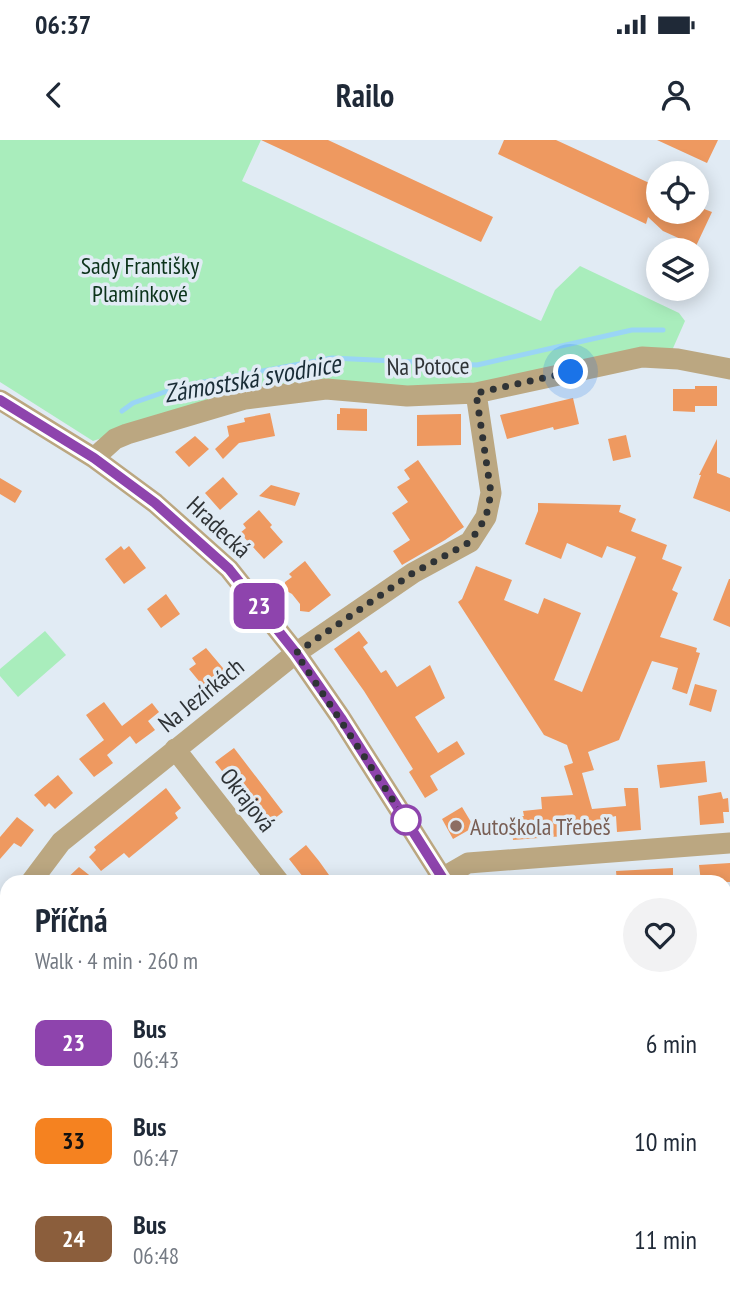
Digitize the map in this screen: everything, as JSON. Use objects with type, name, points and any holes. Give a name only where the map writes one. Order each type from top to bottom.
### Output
[{"type":"street","name":"Na Potoce","points":[[94,458],[116,439],[127,434],[245,399],[327,389],[407,397],[476,393],[642,356],[678,359],[730,369]]},
{"type":"street","name":"Na Jezírkách","points":[[36,875],[61,842],[296,653],[413,573],[470,542],[486,517],[491,493],[476,393]]},
{"type":"street","name":"Hradecká","points":[[0,400],[94,458],[155,503],[229,569],[296,653],[341,718],[438,875]]},
{"type":"street","name":"Okrajová","points":[[175,749],[274,875]]},
{"type":"street","points":[[449,875],[468,863],[730,843]]},
{"type":"green space","name":"Sady Františky Plamínkové","points":[[0,140],[261,140],[242,181],[541,321],[555,290],[580,266],[646,297],[646,301],[654,301],[679,313],[685,321],[670,355],[481,385],[230,395],[93,441],[0,382]]},
{"type":"green space","points":[[45,631],[66,655],[18,697],[0,676],[0,669]]},
{"type":"building","points":[[261,140],[328,140],[493,217],[481,242]]},
{"type":"building","points":[[504,140],[556,140],[646,181],[646,224],[498,154]]},
{"type":"building","points":[[657,140],[718,140],[708,161]]},
{"type":"building","points":[[656,224],[706,224],[700,238],[678,238]]},
{"type":"building","points":[[695,386],[717,386],[717,406],[695,406],[695,412],[673,411],[673,389],[695,389]]},
{"type":"building","points":[[573,398],[579,424],[554,430],[553,427],[507,439],[500,415]]},
{"type":"building","points":[[340,408],[367,409],[367,431],[337,430],[337,414],[340,414]]},
{"type":"building","points":[[270,413],[275,436],[239,443],[223,459],[215,449],[229,436],[227,426],[245,422],[244,418]]},
{"type":"building","points":[[461,414],[461,445],[417,446],[417,415]]},
{"type":"building","points":[[626,435],[631,457],[613,461],[608,439]]},
{"type":"building","points":[[195,436],[209,449],[189,467],[175,452]]},
{"type":"building","points":[[717,439],[717,473],[730,478],[730,512],[693,498],[699,475]]},
{"type":"building","points":[[418,460],[464,527],[402,565],[393,551],[410,540],[392,513],[408,502],[397,487],[410,479],[404,470]]},
{"type":"building","points":[[223,477],[238,494],[220,510],[205,493]]},
{"type":"building","points":[[0,478],[22,491],[15,503],[0,494]]},
{"type":"building","points":[[271,485],[300,493],[295,506],[259,496]]},
{"type":"building","points":[[538,503],[621,505],[619,512],[636,519],[631,531],[667,545],[662,559],[682,567],[672,590],[678,593],[660,637],[697,648],[696,652],[700,653],[687,694],[672,689],[678,668],[652,661],[619,740],[588,752],[594,770],[582,773],[592,809],[626,806],[624,788],[638,788],[641,830],[617,832],[616,816],[563,828],[564,836],[513,840],[511,817],[524,816],[523,811],[542,809],[541,797],[573,795],[564,766],[573,763],[567,745],[544,735],[458,602],[462,599],[476,566],[512,580],[504,600],[538,614],[544,598],[581,613],[554,680],[582,692],[636,557],[607,546],[602,558],[567,543],[561,559],[525,544],[538,511]]},
{"type":"building","points":[[259,510],[283,542],[264,559],[240,533],[246,528],[243,524]]},
{"type":"building","points":[[121,546],[124,550],[129,546],[146,568],[124,584],[105,559]]},
{"type":"building","points":[[305,561],[331,595],[309,612],[300,611],[300,604],[285,590],[285,582],[292,577],[289,574]]},
{"type":"building","points":[[730,579],[730,627],[713,620]]},
{"type":"building","points":[[166,594],[180,614],[161,628],[147,609]]},
{"type":"building","points":[[359,631],[368,643],[363,647],[381,673],[386,670],[397,687],[430,665],[445,698],[415,717],[438,753],[457,741],[465,754],[430,776],[438,790],[425,798],[409,772],[413,769],[334,649]]},
{"type":"building","points":[[206,648],[228,674],[208,692],[189,669],[196,664],[192,658]]},
{"type":"building","points":[[695,684],[717,690],[711,712],[689,705]]},
{"type":"building","points":[[104,702],[122,726],[152,703],[159,712],[148,721],[155,730],[136,744],[130,736],[107,755],[113,763],[94,777],[79,759],[104,740],[86,715]]},
{"type":"building","points":[[234,748],[283,812],[265,826],[215,762]]},
{"type":"building","points":[[705,761],[707,782],[660,788],[657,765]]},
{"type":"building","points":[[58,775],[73,793],[55,809],[49,803],[45,807],[34,795]]},
{"type":"building","points":[[166,788],[181,808],[175,813],[178,818],[129,858],[124,853],[101,871],[89,857],[96,850],[94,847]]},
{"type":"building","points":[[721,792],[723,799],[728,798],[729,812],[723,812],[724,823],[700,825],[698,796]]},
{"type":"building","points":[[462,807],[474,827],[453,839],[442,819]]},
{"type":"building","points":[[17,817],[34,830],[21,847],[14,843],[0,859],[0,837]]},
{"type":"building","points":[[306,845],[329,875],[302,875],[289,859]]},
{"type":"building","points":[[730,863],[730,875],[700,875],[699,865]]},
{"type":"building","points":[[79,867],[89,875],[70,875]]},
{"type":"building","points":[[673,868],[673,875],[616,875],[616,871]]},
{"type":"waterway","name":"Zámostská svodnice","points":[[122,411],[133,403],[182,386],[332,358],[477,365],[632,330],[663,330]]},
{"type":"bus line","name":"23","points":[[0,400],[94,458],[155,503],[229,569],[296,653],[341,718],[441,875]]},
{"type":"place","name":"Autoškola Třebeš","points":[[456,826]]},
{"type":"route","points":[[406,820],[296,653],[413,573],[470,542],[486,517],[491,493],[476,393],[571,372]]}]
